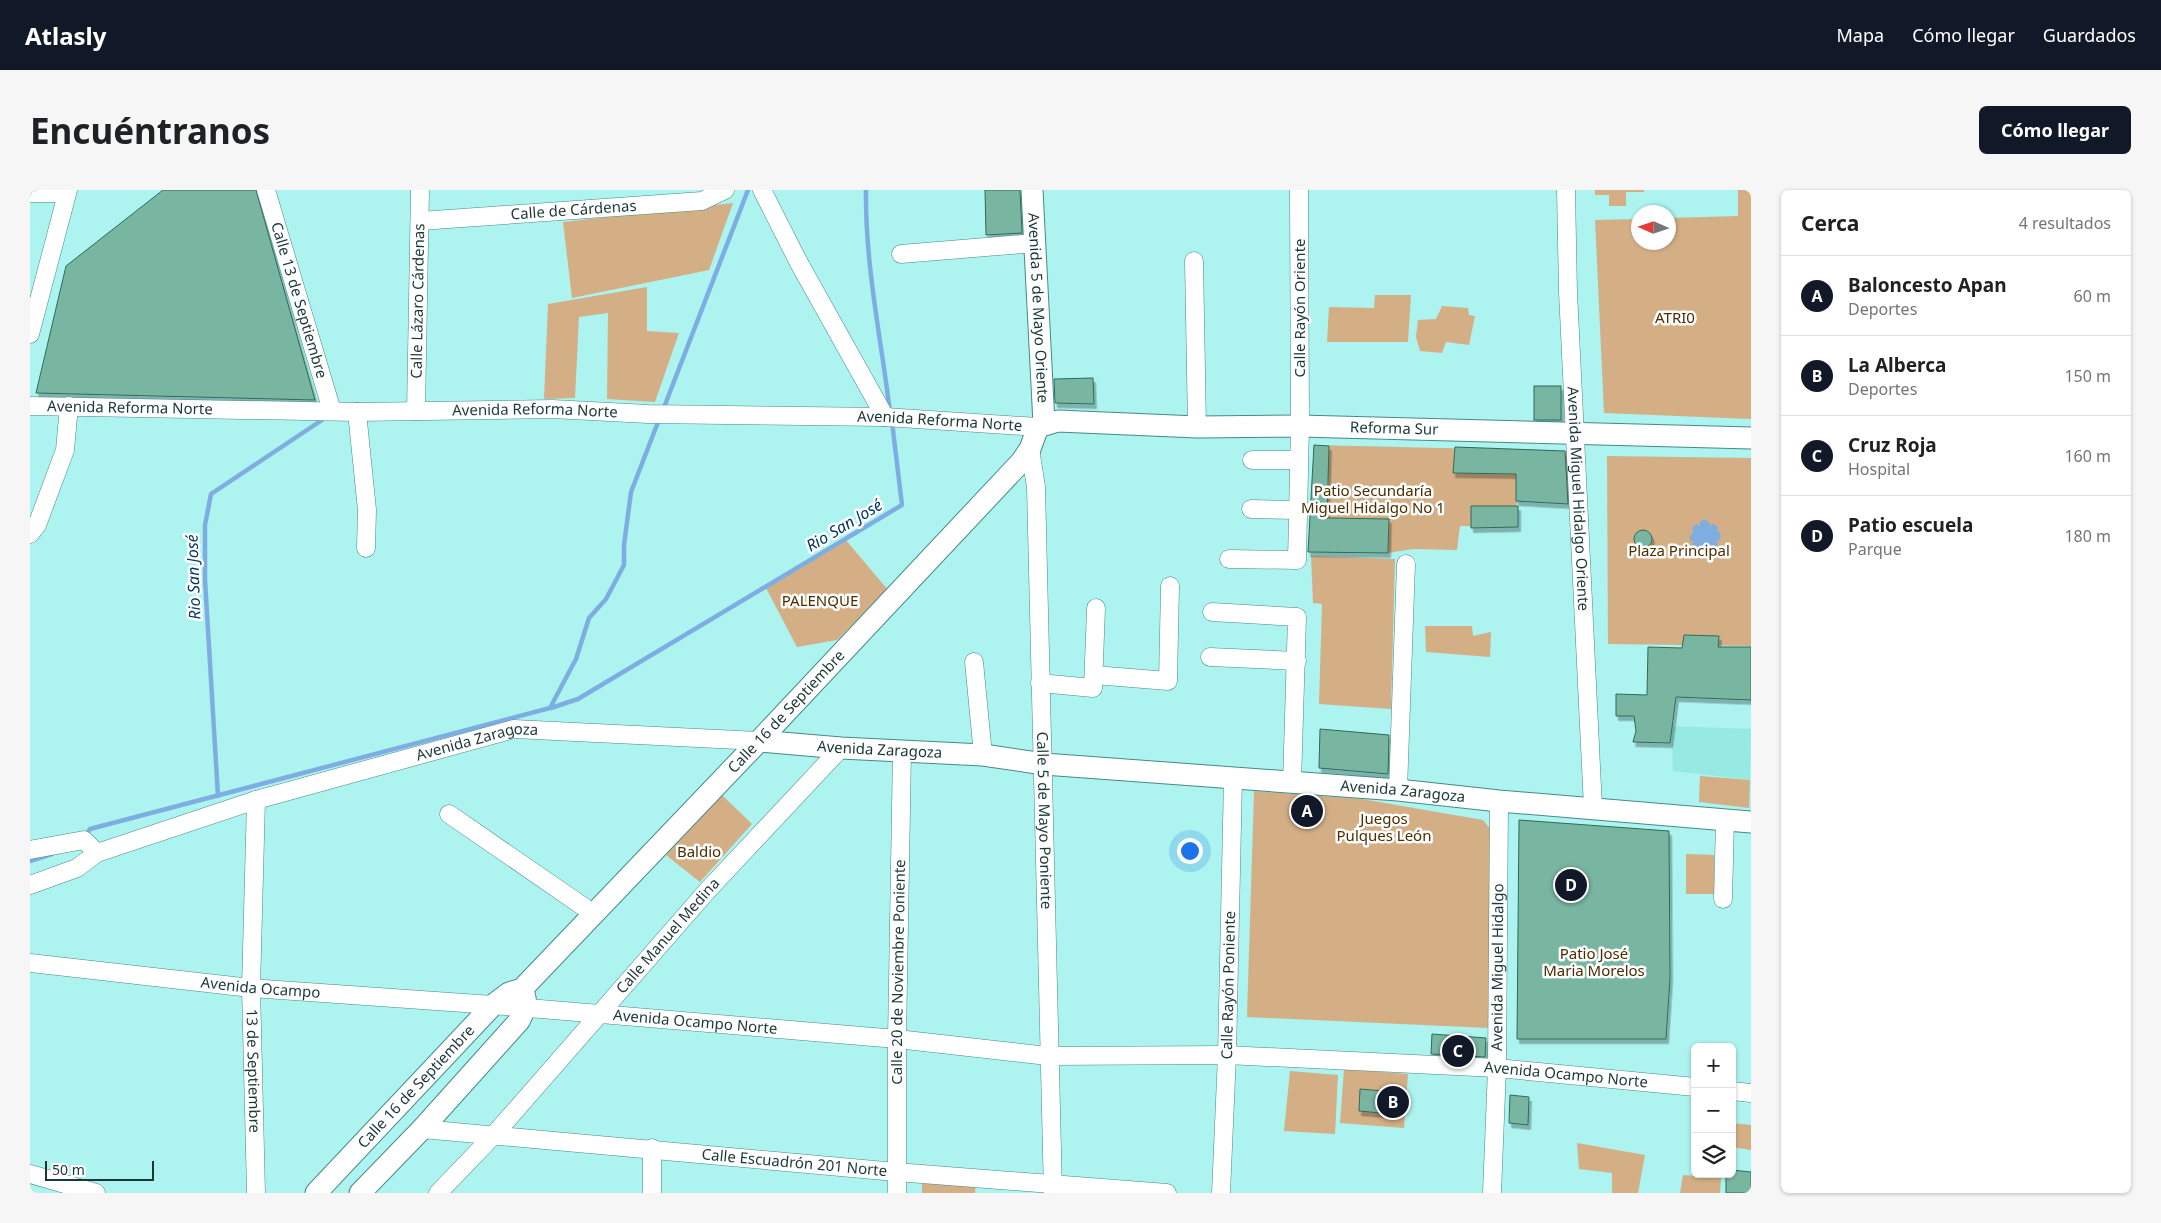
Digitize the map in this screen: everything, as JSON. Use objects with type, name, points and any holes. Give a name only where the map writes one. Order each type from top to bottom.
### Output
[{"type":"main road","name":"Avenida 5 de Mayo Oriente","points":[[1032,190],[1041,425]]},
{"type":"main road","name":"Reforma Sur","points":[[1041,425],[1058,421],[1197,427],[1300,426],[1751,438]]},
{"type":"main road","name":"Calle 16 de Septiembre","points":[[360,1193],[422,1129],[519,1021],[524,999],[594,914],[760,741],[1021,462],[1030,449],[1041,425]]},
{"type":"main road","name":"Avenida Zaragoza","points":[[760,741],[841,748],[983,755],[1044,764],[1398,790],[1499,801],[1751,822]]},
{"type":"main road","name":"Calle 16 de Septiembre","points":[[316,1193],[493,1005],[509,993],[524,999]]},
{"type":"street","name":"Calle 13 de Septiembre","points":[[266,190],[332,412]]},
{"type":"street","name":"Calle Lázaro Cárdenas","points":[[416,411],[420,190]]},
{"type":"street","name":"Calle de Cárdenas","points":[[420,222],[702,201],[725,190]]},
{"type":"street","points":[[762,190],[799,263],[885,417]]},
{"type":"street","name":"Calle Rayón Oriente","points":[[1230,559],[1297,560],[1300,426],[1299,190]]},
{"type":"street","name":"Avenida Miguel Hidalgo Oriente","points":[[1566,190],[1568,292],[1593,808]]},
{"type":"street","points":[[30,193],[67,191],[30,334]]},
{"type":"street","points":[[901,254],[1035,243]]},
{"type":"street","points":[[1194,261],[1197,427]]},
{"type":"street","name":"Avenida Reforma Norte","points":[[30,406],[332,412],[552,409],[648,414],[885,417],[1041,425]]},
{"type":"street","points":[[30,534],[37,525],[65,450],[69,406]]},
{"type":"street","points":[[357,412],[367,510],[366,548]]},
{"type":"street","name":"Calle 5 de Mayo Poniente","points":[[1030,449],[1036,487],[1040,683],[1044,764],[1048,1056],[1053,1188]]},
{"type":"street","points":[[1252,460],[1299,460]]},
{"type":"street","points":[[1251,509],[1297,510]]},
{"type":"street","points":[[1398,790],[1406,564]]},
{"type":"street","points":[[1094,675],[1168,682],[1170,586]]},
{"type":"street","points":[[1040,683],[1093,688],[1096,608]]},
{"type":"street","points":[[1212,612],[1297,617],[1292,783]]},
{"type":"street","points":[[1210,657],[1297,661]]},
{"type":"street","points":[[974,662],[983,755]]},
{"type":"street","name":"Avenida Zaragoza","points":[[30,885],[77,868],[97,853],[256,800],[514,729],[760,741]]},
{"type":"street","name":"Calle Manuel Medina","points":[[438,1193],[493,1136],[707,891],[841,748]]},
{"type":"street","name":"Calle 20 de Noviembre Poniente","points":[[897,1193],[897,1039],[902,751]]},
{"type":"street","name":"Calle Rayón Poniente","points":[[1221,1193],[1228,1055],[1233,778]]},
{"type":"street","name":"13 de Septiembre","points":[[256,800],[251,988],[256,1193]]},
{"type":"street","name":"Avenida Miguel Hidalgo","points":[[1492,1193],[1497,1068],[1499,801]]},
{"type":"street","points":[[449,814],[594,914]]},
{"type":"street","points":[[1723,899],[1725,820]]},
{"type":"street","points":[[30,850],[84,840],[97,853]]},
{"type":"street","name":"Avenida Ocampo","points":[[30,963],[251,988],[493,1005]]},
{"type":"street","name":"Avenida Ocampo Norte","points":[[524,999],[599,1015],[897,1039]]},
{"type":"street","points":[[897,1039],[1048,1056],[1228,1055]]},
{"type":"street","name":"Avenida Ocampo Norte","points":[[1228,1055],[1497,1068],[1691,1087]]},
{"type":"street","points":[[1736,1091],[1751,1093]]},
{"type":"street","name":"Calle Escuadrón 201 Norte","points":[[422,1129],[652,1148],[1053,1188],[1167,1193]]},
{"type":"street","points":[[652,1148],[652,1193]]},
{"type":"street","points":[[30,1174],[96,1193]]},
{"type":"shaded area","points":[[1704,519],[1710,523],[1710,527],[1712,524],[1716,525],[1718,529],[1716,532],[1719,531],[1721,536],[1719,541],[1715,540],[1718,543],[1716,548],[1712,549],[1710,546],[1711,550],[1706,553],[1700,550],[1701,547],[1698,549],[1694,548],[1692,543],[1695,541],[1691,541],[1689,537],[1694,532],[1692,530],[1693,526],[1697,524],[1700,527],[1699,523]]},
{"type":"shaded area","points":[[1671,726],[1751,729],[1750,780],[1673,771]]},
{"type":"green space","points":[[1595,190],[1644,190],[1644,192],[1626,192],[1626,206],[1609,206],[1609,195],[1595,195]]},
{"type":"green space","name":"ATRI0","points":[[1738,190],[1751,190],[1751,419],[1604,413],[1595,220],[1631,219],[1631,250],[1676,250],[1676,218],[1738,216]]},
{"type":"green space","points":[[733,203],[709,270],[572,298],[563,222]]},
{"type":"green space","points":[[647,287],[647,331],[679,333],[655,402],[607,399],[608,313],[579,317],[575,398],[544,399],[548,304]]},
{"type":"green space","points":[[1375,295],[1411,295],[1408,342],[1327,342],[1329,307],[1374,308]]},
{"type":"green space","points":[[1442,306],[1468,308],[1469,315],[1475,316],[1469,345],[1446,342],[1442,353],[1420,351],[1416,337],[1418,320],[1436,319]]},
{"type":"green space","name":"Patio Secundaría Miguel Hidalgo No 1","points":[[1314,445],[1569,451],[1570,504],[1518,501],[1516,506],[1518,527],[1460,526],[1457,550],[1413,549],[1388,553],[1308,552]]},
{"type":"green space","name":"Plaza Principal","points":[[1607,456],[1751,458],[1751,646],[1608,644]]},
{"type":"green space","name":"PALENQUE","points":[[845,539],[888,590],[837,640],[797,647],[766,588]]},
{"type":"green space","points":[[1311,556],[1395,559],[1391,709],[1319,704],[1322,604],[1313,603]]},
{"type":"green space","points":[[1425,626],[1472,626],[1473,636],[1491,632],[1490,657],[1426,652]]},
{"type":"green space","points":[[1700,776],[1750,780],[1749,808],[1699,802]]},
{"type":"green space","name":"Juegos Pulques León","points":[[1254,791],[1362,799],[1483,820],[1492,831],[1488,1028],[1247,1017]]},
{"type":"green space","name":"Baldio","points":[[722,795],[752,824],[700,882],[666,855]]},
{"type":"green space","points":[[1686,854],[1714,855],[1714,894],[1686,894]]},
{"type":"green space","points":[[1344,1069],[1408,1074],[1404,1128],[1340,1123]]},
{"type":"green space","points":[[1290,1071],[1338,1075],[1335,1134],[1284,1131]]},
{"type":"green space","points":[[1736,1123],[1751,1125],[1751,1150],[1736,1148]]},
{"type":"green space","points":[[1577,1143],[1645,1155],[1638,1193],[1612,1193],[1612,1173],[1579,1169]]},
{"type":"green space","points":[[922,1175],[976,1180],[975,1193],[922,1193]]},
{"type":"green space","points":[[1683,1175],[1691,1176],[1691,1178],[1721,1178],[1720,1193],[1680,1193]]},
{"type":"building","points":[[163,190],[256,190],[315,400],[36,393],[66,266]]},
{"type":"building","points":[[985,190],[1020,190],[1022,233],[986,235]]},
{"type":"building","points":[[1093,378],[1094,404],[1055,403],[1054,379]]},
{"type":"building","points":[[1534,386],[1561,386],[1561,420],[1534,420]]},
{"type":"building","points":[[1314,445],[1329,446],[1327,518],[1389,519],[1388,553],[1308,552]]},
{"type":"building","points":[[1455,447],[1565,451],[1568,504],[1516,501],[1516,474],[1453,473]]},
{"type":"building","points":[[1471,506],[1518,506],[1518,527],[1471,528]]},
{"type":"building","points":[[1639,530],[1647,530],[1652,535],[1650,546],[1639,548],[1634,543],[1634,535]]},
{"type":"building","points":[[1684,635],[1719,636],[1718,647],[1751,647],[1751,700],[1676,697],[1670,743],[1633,742],[1636,731],[1634,716],[1616,716],[1616,694],[1647,695],[1648,647],[1682,648]]},
{"type":"building","points":[[1320,729],[1389,735],[1388,774],[1319,768]]},
{"type":"building","name":"Patio José Maria Morelos","points":[[1519,820],[1669,831],[1670,978],[1666,1039],[1517,1039]]},
{"type":"building","points":[[1432,1034],[1486,1038],[1485,1057],[1431,1054]]},
{"type":"building","points":[[1360,1089],[1383,1091],[1381,1113],[1359,1111]]},
{"type":"building","points":[[1510,1095],[1529,1097],[1528,1125],[1509,1123]]},
{"type":"building","points":[[1736,1170],[1751,1172],[1751,1193],[1726,1193],[1726,1178],[1736,1178]]},
{"type":"waterway","name":"Rio San José","points":[[663,410],[748,190]]},
{"type":"waterway","name":"Rio San José","points":[[866,190],[866,218],[871,274],[890,412]]},
{"type":"waterway","name":"Rio San José","points":[[85,836],[90,829],[550,708],[576,659],[589,618],[606,599],[624,565],[624,545],[631,492],[660,417]]},
{"type":"waterway","name":"Rio San José","points":[[218,796],[205,580],[205,525],[211,494],[325,418]]},
{"type":"waterway","name":"Rio San José","points":[[551,708],[578,699],[902,505],[892,422]]},
{"type":"waterway","name":"Rio San José","points":[[30,861],[52,854]]},
{"type":"place","name":"Baloncesto Apan","points":[[1307,811]]},
{"type":"place","name":"Patio escuela","points":[[1571,885]]},
{"type":"place","name":"Cruz Roja","points":[[1458,1051]]},
{"type":"place","name":"La Alberca","points":[[1393,1102]]}]
